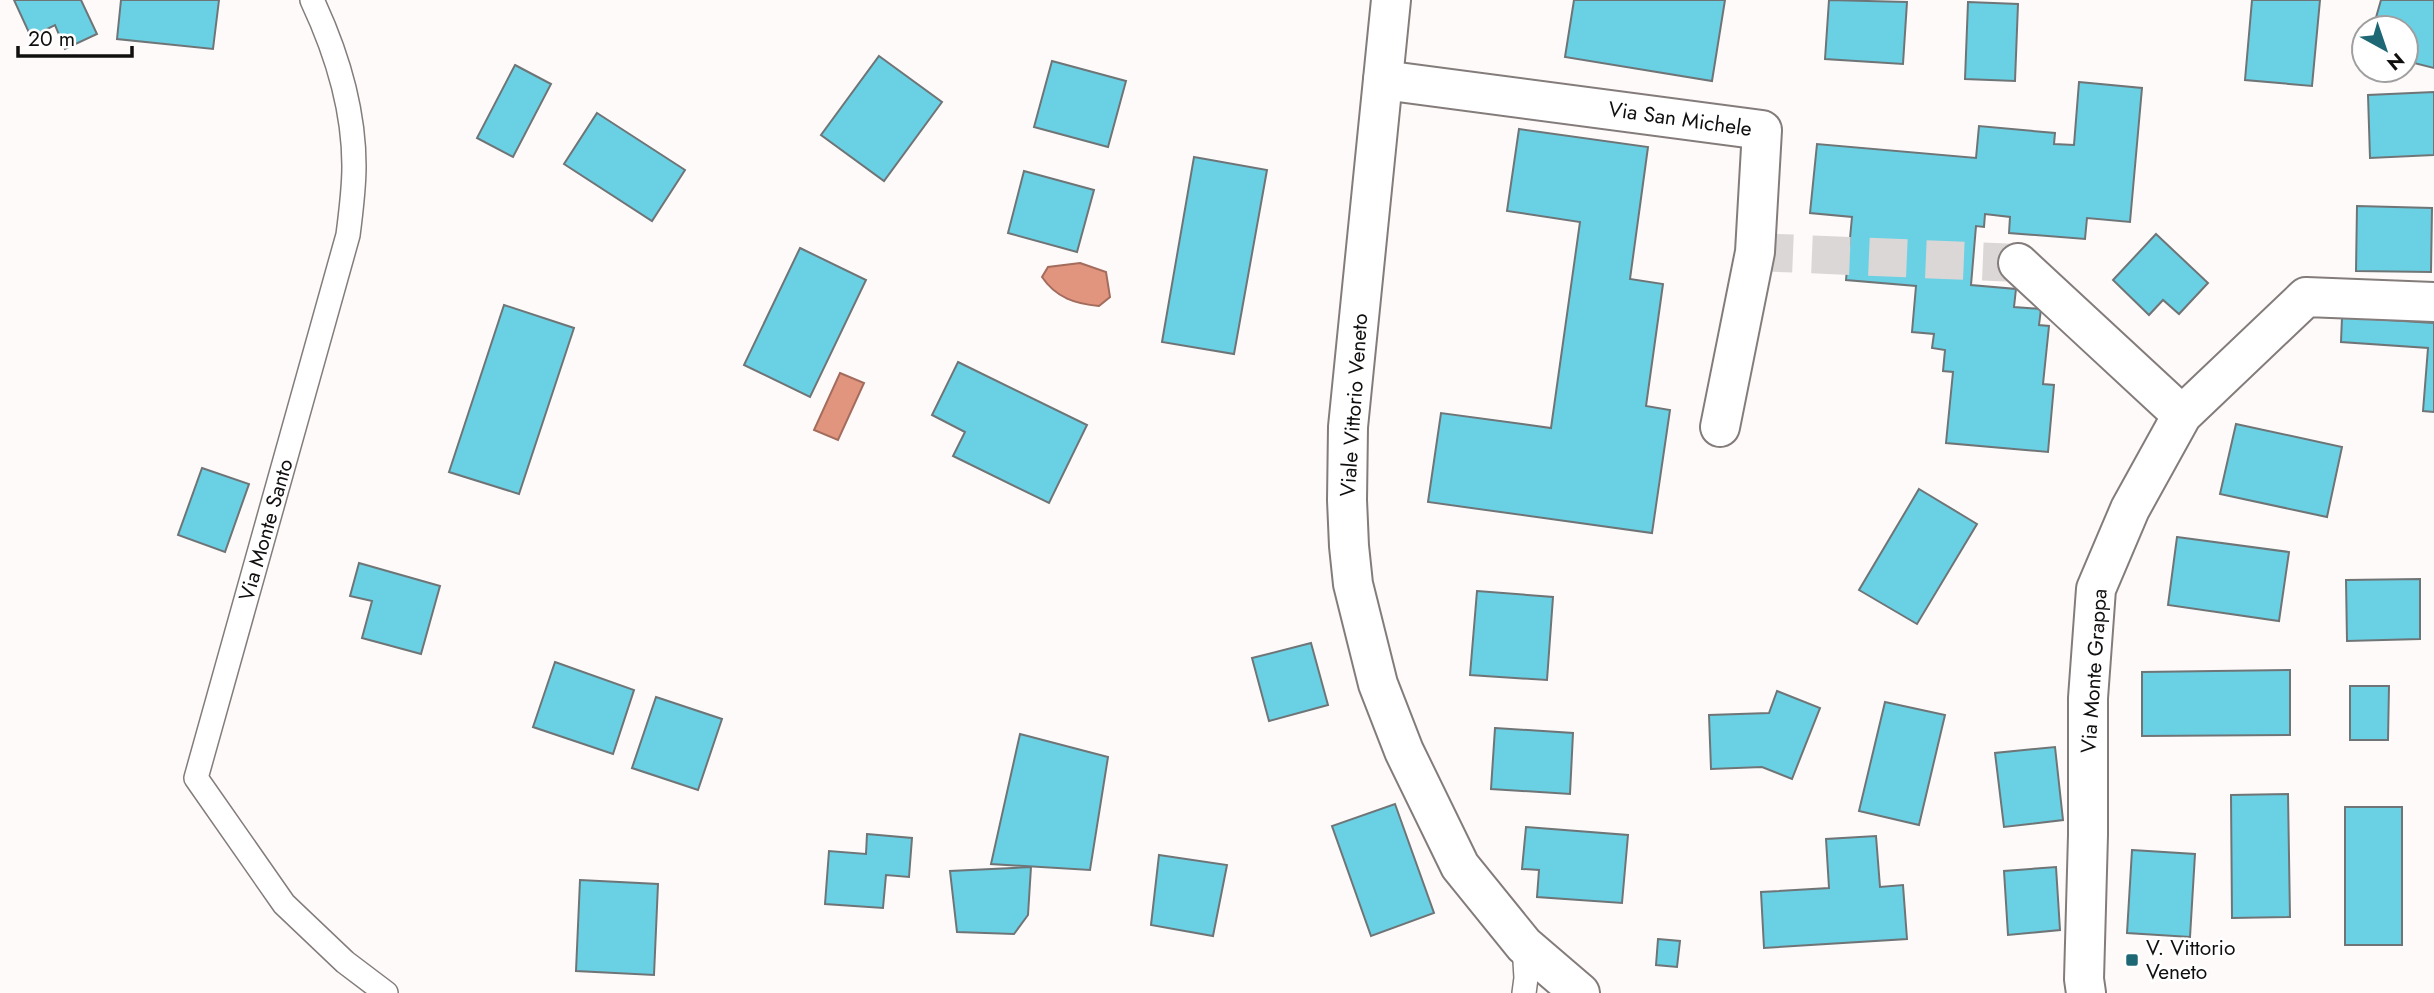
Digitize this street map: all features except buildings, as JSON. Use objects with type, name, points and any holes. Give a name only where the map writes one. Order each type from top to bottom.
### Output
[{"type":"street","name":"Viale Vittorio Veneto","points":[[1391,0],[1348,427],[1347,500],[1353,584],[1378,684],[1412,769],[1460,866],[1524,945],[1580,993]]},
{"type":"street","name":"Via San Michele","points":[[1383,80],[1762,130],[1755,252],[1720,427]]},
{"type":"street","points":[[2018,263],[2182,415]]},
{"type":"street","name":"Via Monte Grappa","points":[[2086,993],[2088,698],[2096,589],[2130,509],[2182,415],[2306,297],[2434,302]]},
{"type":"lane","name":"Via Monte Santo","points":[[312,0],[336,59],[345,92],[354,164],[348,235],[196,778],[284,904],[345,962],[386,993]]},
{"type":"lane","points":[[1524,945],[1524,993]]},
{"type":"shaded area","points":[[1080,263],[1106,272],[1110,297],[1099,306],[1067,299],[1042,277],[1048,267]]},
{"type":"shaded area","points":[[840,373],[864,383],[838,440],[814,430]]},
{"type":"tunnel","points":[[1755,252],[2018,263]]},
{"type":"place","name":"V. Vittorio Veneto","points":[[2132,960]]}]
